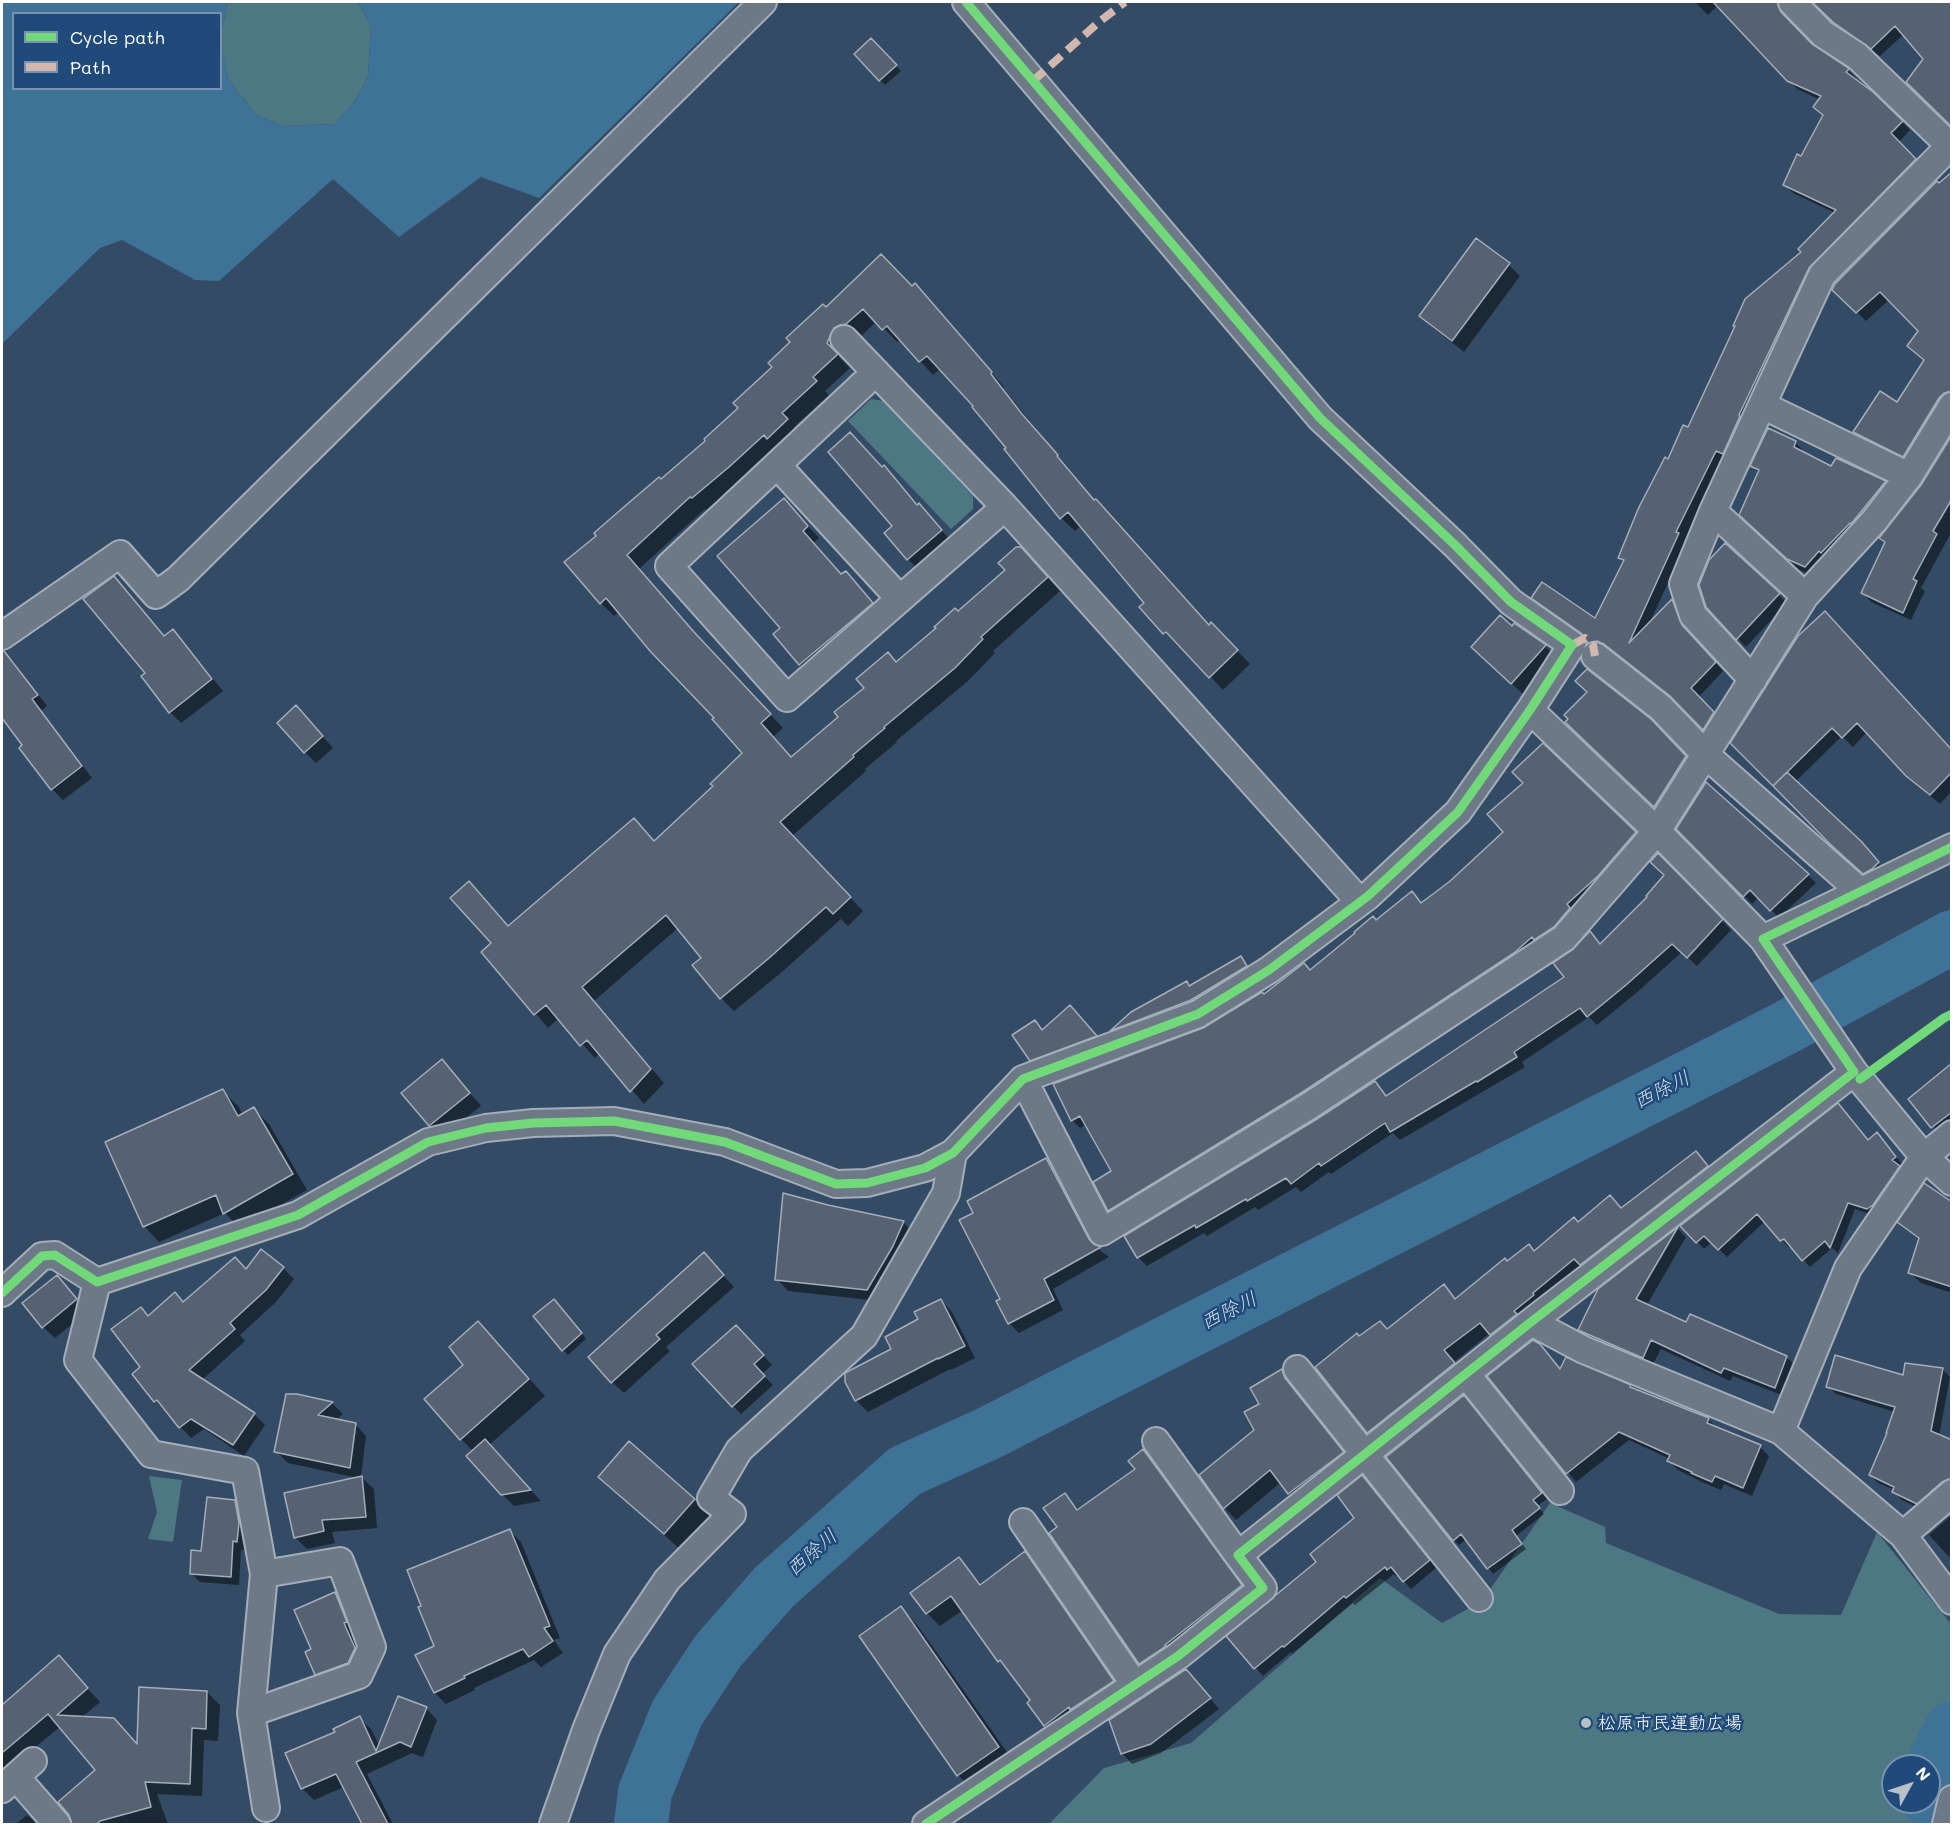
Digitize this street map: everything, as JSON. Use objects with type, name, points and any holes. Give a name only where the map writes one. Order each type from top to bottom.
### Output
[{"type":"street","points":[[2,636],[120,554],[156,595],[178,579],[763,2]]},
{"type":"street","points":[[97,1282],[298,1215],[428,1142],[486,1128],[533,1123],[614,1120],[725,1142],[836,1184],[867,1183],[925,1168],[953,1153],[1023,1079],[1198,1014],[1269,970],[1360,902],[1458,812],[1530,710],[1572,645],[1511,602],[1454,544],[1320,418],[966,2]]},
{"type":"street","points":[[1753,680],[1693,615],[1683,584],[1713,511],[1822,275],[1951,145],[1857,56],[1823,34],[1792,2]]},
{"type":"street","points":[[844,339],[1005,507],[1360,902]]},
{"type":"street","points":[[876,372],[669,566],[788,698],[1005,507]]},
{"type":"street","points":[[1762,405],[1909,476]]},
{"type":"street","points":[[1023,1079],[1102,1232],[1309,1106],[1564,938],[1657,831],[1805,596],[1874,521],[1909,476],[1952,406]]},
{"type":"street","points":[[777,465],[900,600]]},
{"type":"street","points":[[1713,511],[1805,596]]},
{"type":"street","points":[[1595,656],[1661,708],[1706,755],[1861,892]]},
{"type":"street","points":[[1530,710],[1657,831],[1766,943],[1852,1069],[1924,1157],[1952,1182]]},
{"type":"street","points":[[1766,943],[1952,847]]},
{"type":"street","points":[[1238,1555],[1852,1069]]},
{"type":"street","points":[[1781,1431],[1848,1268],[1924,1157],[1952,1134]]},
{"type":"street","points":[[553,1824],[616,1654],[667,1580],[732,1514],[711,1498],[739,1450],[864,1336],[946,1193],[953,1153]]},
{"type":"street","points":[[2,1293],[42,1256],[56,1255],[97,1282]]},
{"type":"street","points":[[97,1282],[78,1360],[151,1454],[244,1471],[264,1574],[251,1713],[266,1808]]},
{"type":"street","points":[[1531,1322],[1584,1350],[1781,1431],[1903,1535],[1949,1592]]},
{"type":"street","points":[[1297,1369],[1479,1598]]},
{"type":"street","points":[[1466,1374],[1560,1491]]},
{"type":"street","points":[[926,1824],[1178,1656],[1263,1588],[1156,1441]]},
{"type":"street","points":[[1903,1535],[1952,1493]]},
{"type":"street","points":[[1023,1522],[1135,1685]]},
{"type":"street","points":[[251,1713],[359,1675],[372,1647],[340,1561],[264,1574]]},
{"type":"street","points":[[16,1776],[57,1824]]},
{"type":"street","points":[[1946,1824],[1952,1799]]},
{"type":"green space","points":[[228,2],[358,2],[371,25],[368,77],[355,101],[335,124],[281,126],[255,114],[228,79],[222,52],[222,29]]},
{"type":"green space","points":[[871,399],[884,401],[973,496],[973,509],[951,529],[848,421]]},
{"type":"green space","points":[[149,1476],[182,1480],[173,1542],[148,1539],[157,1512]]},
{"type":"green space","name":"松原市民運動広場","points":[[1550,1503],[1605,1527],[1606,1543],[1779,1614],[1841,1615],[1877,1532],[1951,1624],[1951,1708],[1933,1754],[1881,1754],[1881,1814],[1916,1814],[1914,1824],[1049,1824],[1104,1768],[1191,1743],[1380,1578],[1442,1623],[1482,1601]]},
{"type":"water","points":[[2,2],[228,2],[222,29],[222,12],[12,12],[12,90],[222,90],[222,48],[228,79],[255,114],[281,126],[335,124],[355,101],[368,77],[371,25],[358,2],[739,2],[539,198],[481,177],[399,237],[333,179],[219,281],[195,280],[122,240],[100,248],[2,344]]},
{"type":"building","points":[[1713,2],[1777,2],[1781,12],[1812,44],[1848,68],[1846,72],[1873,92],[1903,121],[1891,133],[1916,159],[1809,268],[1739,415],[1723,454],[1716,451],[1676,532],[1679,533],[1629,643],[1672,599],[1682,625],[1716,662],[1691,688],[1714,712],[1703,730],[1670,696],[1604,644],[1597,641],[1588,643],[1581,633],[1531,598],[1542,582],[1595,618],[1624,560],[1618,558],[1639,507],[1665,457],[1668,459],[1683,425],[1688,427],[1735,326],[1733,326],[1745,299],[1801,252],[1798,249],[1836,210],[1783,185],[1797,154],[1801,156],[1823,115],[1813,107],[1821,96],[1787,81]]},
{"type":"building","points":[[1812,2],[1952,2],[1952,127],[1906,82],[1923,59],[1895,26],[1871,49],[1833,22]]},
{"type":"building","points":[[871,38],[897,65],[879,81],[854,54]]},
{"type":"building","points":[[1952,172],[1952,391],[1944,393],[1939,398],[1903,457],[1853,432],[1880,391],[1897,402],[1924,360],[1907,346],[1918,331],[1880,292],[1856,313],[1832,290],[1835,284],[1937,181],[1939,183]]},
{"type":"building","points":[[1476,238],[1510,263],[1452,341],[1419,316]]},
{"type":"building","points":[[881,254],[912,286],[915,283],[992,372],[991,374],[1022,414],[1094,500],[1096,499],[1209,625],[1211,622],[1238,650],[1209,678],[1166,632],[1163,634],[1139,607],[1144,603],[1068,512],[1060,519],[973,406],[927,356],[919,362],[887,326],[882,330],[863,309],[846,324],[834,328],[827,343],[838,354],[813,377],[817,381],[782,413],[788,419],[767,439],[764,435],[692,498],[690,497],[627,555],[694,632],[771,714],[761,723],[791,757],[838,717],[834,712],[864,688],[856,679],[888,652],[896,662],[936,628],[934,627],[955,608],[958,611],[1005,570],[998,563],[1016,547],[1021,547],[1048,577],[981,637],[983,639],[955,668],[884,727],[853,755],[854,757],[780,822],[851,897],[833,914],[826,907],[720,999],[692,965],[701,958],[666,915],[582,987],[651,1069],[630,1092],[587,1040],[580,1046],[546,1005],[534,1015],[481,952],[491,943],[450,898],[469,881],[508,926],[634,818],[654,841],[713,786],[710,784],[742,753],[712,719],[714,718],[650,651],[606,598],[600,604],[564,562],[596,536],[594,533],[625,506],[705,441],[704,439],[738,408],[733,403],[772,367],[768,363],[790,342],[786,338],[823,304],[826,307]]},
{"type":"building","points":[[1768,428],[1796,441],[1794,447],[1831,466],[1836,458],[1886,481],[1851,524],[1821,553],[1819,551],[1805,567],[1787,559],[1739,515],[1759,470],[1750,466]]},
{"type":"building","points":[[850,432],[882,467],[884,465],[917,505],[919,503],[942,530],[907,560],[884,533],[892,526],[828,452]]},
{"type":"building","points":[[1952,435],[1952,499],[1933,531],[1937,534],[1913,579],[1917,581],[1903,613],[1861,593],[1885,542],[1879,538],[1921,485]]},
{"type":"building","points":[[784,498],[808,526],[803,531],[841,574],[846,571],[873,603],[799,665],[773,634],[780,628],[717,556]]},
{"type":"building","points":[[1725,543],[1780,593],[1736,640],[1706,607],[1699,585],[1709,560]]},
{"type":"building","points":[[114,576],[164,636],[173,629],[212,679],[169,713],[141,676],[145,673],[83,599]]},
{"type":"building","points":[[1825,611],[1952,750],[1952,772],[1930,795],[1906,776],[1857,723],[1842,738],[1832,728],[1773,786],[1730,743],[1798,636]]},
{"type":"building","points":[[1500,615],[1512,626],[1514,623],[1546,645],[1511,684],[1471,647]]},
{"type":"building","points":[[2,651],[38,695],[32,699],[82,766],[51,790],[19,748],[22,745],[2,718]]},
{"type":"building","points":[[1587,669],[1651,719],[1686,756],[1654,807],[1565,722],[1568,719],[1564,715],[1587,692],[1575,681]]},
{"type":"building","points":[[296,705],[323,736],[304,753],[277,723]]},
{"type":"building","points":[[1543,743],[1636,832],[1598,876],[1567,904],[1570,908],[1554,927],[1534,940],[1532,937],[1514,953],[1301,1093],[1108,1211],[1093,1182],[1111,1171],[1080,1116],[1071,1121],[1053,1084],[1203,1028],[1262,992],[1264,994],[1304,963],[1310,970],[1373,916],[1376,920],[1412,891],[1421,903],[1449,882],[1503,832],[1487,814],[1523,783],[1512,772]]},
{"type":"building","points":[[1787,772],[1861,841],[1879,862],[1872,869],[1863,874],[1773,786]]},
{"type":"building","points":[[1706,782],[1809,874],[1770,911],[1750,890],[1743,897],[1676,829]]},
{"type":"building","points":[[1658,853],[1723,919],[1687,958],[1672,944],[1587,1017],[1580,1008],[1514,1052],[1517,1057],[1477,1082],[1390,1132],[1385,1123],[1321,1166],[1319,1163],[1291,1184],[1286,1178],[1247,1201],[1246,1199],[1196,1228],[1195,1225],[1137,1258],[1124,1236],[1317,1119],[1375,1081],[1386,1096],[1564,977],[1553,963],[1572,950],[1590,931],[1600,944],[1647,897],[1664,875],[1650,862]]},
{"type":"building","points":[[1241,956],[1247,966],[1191,1000],[1110,1031],[1131,1012],[1187,981],[1189,986]]},
{"type":"building","points":[[1070,1005],[1097,1036],[1030,1061],[1012,1035],[1035,1020],[1042,1030]]},
{"type":"building","points":[[442,1059],[470,1093],[429,1126],[401,1093]]},
{"type":"building","points":[[1952,1063],[1952,1112],[1931,1128],[1908,1099]]},
{"type":"building","points":[[223,1089],[238,1116],[254,1107],[293,1174],[223,1214],[216,1195],[143,1227],[105,1142]]},
{"type":"building","points":[[1838,1103],[1868,1140],[1877,1132],[1896,1157],[1892,1160],[1900,1166],[1873,1205],[1867,1209],[1848,1203],[1830,1248],[1825,1241],[1802,1261],[1784,1239],[1780,1241],[1757,1214],[1718,1250],[1704,1236],[1696,1243],[1680,1226]]},
{"type":"building","points":[[1696,1151],[1708,1166],[1580,1265],[1574,1259],[1514,1311],[1517,1314],[1490,1335],[1480,1323],[1444,1350],[1455,1363],[1367,1433],[1315,1367],[1357,1333],[1359,1336],[1380,1321],[1387,1329],[1444,1284],[1455,1299],[1505,1258],[1507,1261],[1529,1244],[1534,1251],[1574,1217],[1578,1222],[1610,1195],[1621,1208]]},
{"type":"building","points":[[1046,1158],[1089,1239],[1101,1247],[1044,1279],[1054,1300],[1008,1324],[996,1301],[1000,1299],[959,1220],[973,1213],[967,1201]]},
{"type":"building","points":[[1924,1183],[1952,1202],[1952,1287],[1908,1273],[1919,1238],[1897,1222]]},
{"type":"building","points":[[783,1193],[904,1221],[893,1246],[867,1290],[775,1280]]},
{"type":"building","points":[[1678,1227],[1636,1299],[1686,1322],[1690,1314],[1787,1356],[1775,1388],[1724,1368],[1721,1373],[1651,1340],[1643,1358],[1578,1330],[1598,1289]]},
{"type":"building","points":[[261,1249],[284,1267],[266,1290],[230,1323],[235,1329],[189,1370],[255,1413],[233,1445],[191,1419],[179,1428],[132,1374],[140,1367],[111,1329],[141,1307],[148,1316],[175,1292],[183,1302],[235,1257],[246,1269]]},
{"type":"building","points":[[704,1252],[724,1275],[656,1335],[660,1339],[611,1383],[588,1357]]},
{"type":"building","points":[[57,1275],[77,1299],[42,1328],[22,1303]]},
{"type":"building","points":[[554,1299],[582,1333],[562,1351],[533,1316]]},
{"type":"building","points":[[941,1299],[965,1346],[855,1401],[845,1382],[845,1373],[891,1349],[885,1337],[918,1319],[914,1312]]},
{"type":"building","points":[[478,1321],[529,1379],[460,1440],[424,1399],[463,1365],[449,1347]]},
{"type":"building","points":[[736,1325],[764,1355],[754,1364],[765,1376],[732,1407],[692,1364]]},
{"type":"building","points":[[1533,1340],[1540,1344],[1560,1369],[1566,1357],[1631,1385],[1630,1387],[1709,1418],[1707,1423],[1761,1445],[1743,1488],[1715,1476],[1712,1482],[1691,1473],[1667,1461],[1670,1455],[1619,1432],[1566,1474],[1487,1376]]},
{"type":"building","points":[[1835,1355],[1903,1375],[1905,1363],[1943,1368],[1931,1431],[1952,1440],[1952,1478],[1942,1482],[1917,1504],[1892,1492],[1894,1487],[1869,1475],[1887,1433],[1895,1407],[1826,1387]]},
{"type":"building","points":[[1282,1369],[1285,1378],[1344,1452],[1288,1494],[1270,1470],[1223,1509],[1199,1475],[1254,1430],[1244,1412],[1259,1404],[1250,1388]]},
{"type":"building","points":[[286,1394],[297,1394],[333,1402],[318,1415],[356,1423],[350,1468],[274,1452]]},
{"type":"building","points":[[1464,1395],[1542,1493],[1533,1500],[1540,1508],[1512,1530],[1522,1544],[1487,1569],[1461,1534],[1453,1541],[1386,1457]]},
{"type":"building","points":[[485,1439],[531,1490],[501,1495],[466,1456]]},
{"type":"building","points":[[629,1441],[695,1499],[664,1534],[598,1477]]},
{"type":"building","points":[[1143,1449],[1242,1585],[1166,1646],[1139,1664],[1049,1533],[1057,1527],[1043,1508],[1065,1493],[1077,1510],[1135,1469],[1128,1461]]},
{"type":"building","points":[[1362,1475],[1430,1560],[1403,1582],[1391,1567],[1387,1570],[1385,1567],[1346,1598],[1344,1596],[1284,1647],[1282,1646],[1254,1669],[1226,1636],[1316,1562],[1310,1554],[1354,1518],[1337,1495]]},
{"type":"building","points":[[362,1476],[366,1517],[322,1520],[324,1531],[294,1538],[284,1493]]},
{"type":"building","points":[[207,1497],[235,1500],[239,1523],[237,1542],[233,1541],[231,1577],[190,1574],[191,1550],[201,1551]]},
{"type":"building","points":[[510,1529],[550,1626],[544,1628],[553,1641],[529,1657],[523,1649],[464,1676],[465,1678],[434,1693],[415,1655],[434,1646],[418,1607],[421,1606],[407,1570]]},
{"type":"building","points":[[1025,1551],[1114,1681],[1070,1710],[1069,1707],[1044,1726],[1027,1703],[1030,1700],[1000,1660],[998,1662],[951,1596],[926,1614],[910,1593],[959,1557],[980,1585]]},
{"type":"building","points":[[335,1592],[347,1622],[344,1623],[355,1648],[348,1663],[315,1675],[305,1652],[311,1649],[294,1610]]},
{"type":"building","points":[[901,1606],[999,1747],[957,1776],[859,1636]]},
{"type":"building","points":[[59,1655],[88,1688],[57,1715],[114,1718],[137,1744],[139,1687],[207,1691],[206,1729],[192,1728],[190,1784],[145,1782],[151,1807],[100,1821],[97,1824],[72,1824],[69,1815],[58,1802],[95,1770],[48,1714],[2,1753],[2,1705]]},
{"type":"building","points":[[1186,1669],[1211,1698],[1151,1744],[1121,1754],[1109,1720]]},
{"type":"building","points":[[398,1696],[427,1707],[411,1747],[400,1742],[356,1762],[388,1824],[362,1824],[336,1774],[301,1789],[285,1753],[335,1732],[333,1729],[360,1716],[376,1751]]},
{"type":"waterway","name":"西除川","points":[[641,1824],[645,1792],[677,1713],[718,1651],[774,1587],[905,1471],[987,1434],[1783,1029],[1952,937]]},
{"type":"waterway","points":[[1939,1754],[1952,1728]]},
{"type":"marked path","points":[[1033,81],[1125,2]]},
{"type":"marked path","points":[[1572,645],[1585,638],[1593,645],[1595,656]]},
{"type":"cycle path","points":[[2,1293],[42,1256],[55,1255],[97,1282],[298,1215],[428,1142],[486,1128],[533,1123],[614,1121],[725,1142],[836,1184],[867,1183],[925,1168],[953,1153],[1023,1079],[1198,1014],[1269,970],[1368,896],[1458,812],[1530,710],[1572,645],[1511,602],[1454,544],[1320,418],[966,2]]},
{"type":"cycle path","points":[[926,1824],[1178,1656],[1263,1588],[1238,1555],[1531,1322],[1854,1072],[1763,939],[1952,847]]},
{"type":"cycle path","points":[[1860,1079],[1952,1014]]},
{"type":"place","name":"松原市民運動広場","points":[[1586,1723]]}]
